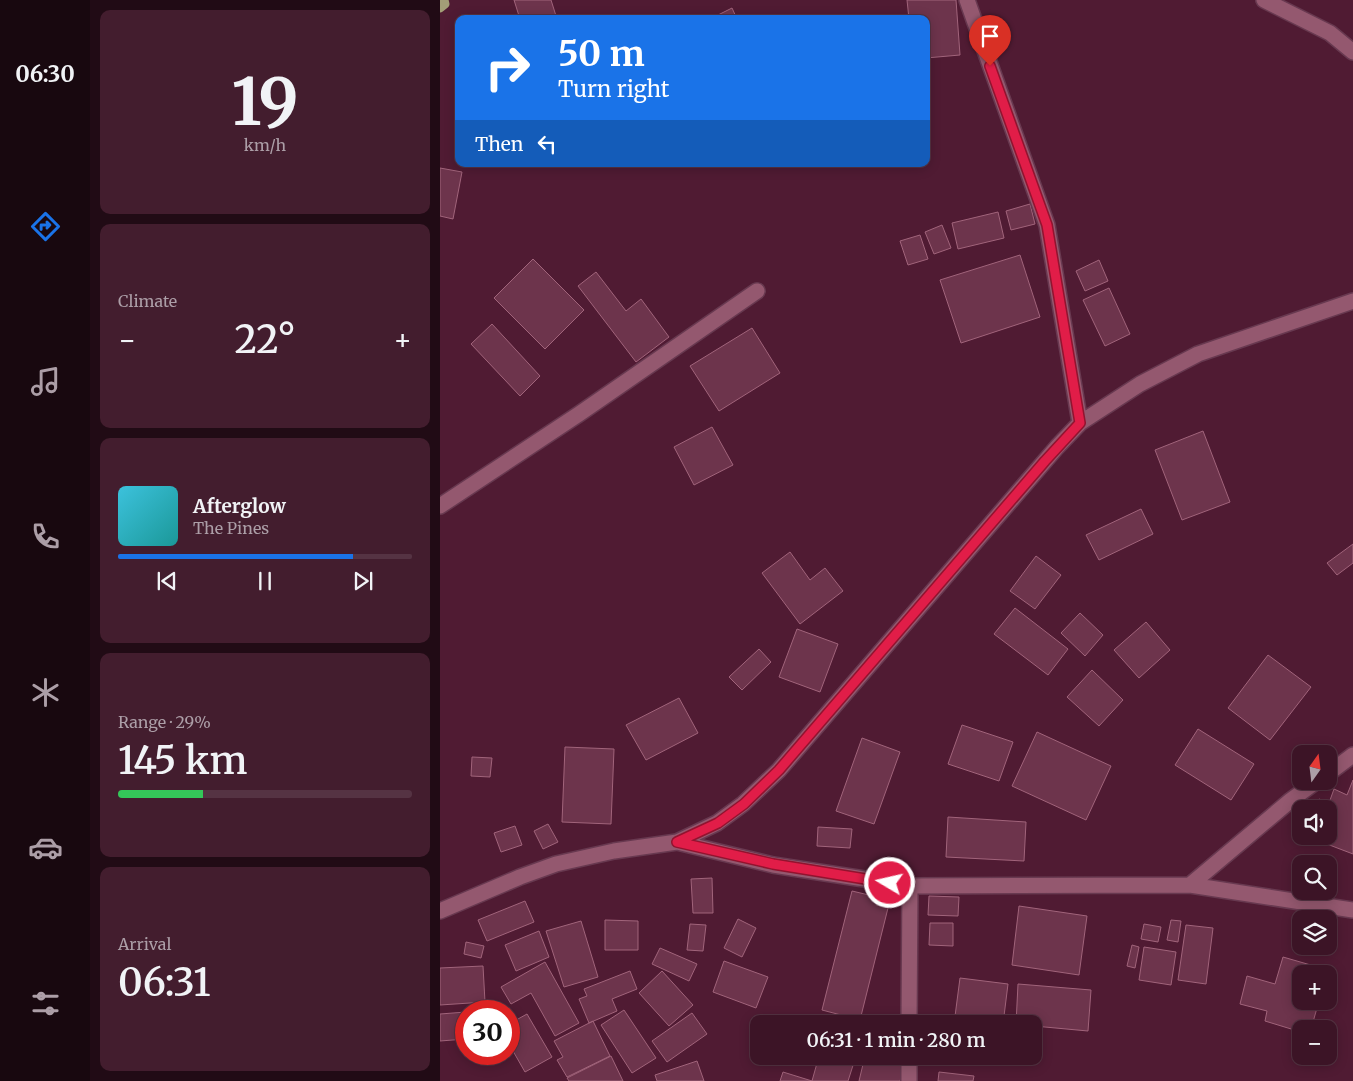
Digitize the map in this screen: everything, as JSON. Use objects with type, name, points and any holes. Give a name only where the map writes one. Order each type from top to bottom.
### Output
[{"type":"street","points":[[967,0],[1047,225],[1080,423]]},
{"type":"street","points":[[1264,0],[1330,33],[1353,52]]},
{"type":"street","points":[[440,506],[757,291]]},
{"type":"street","points":[[440,911],[556,864],[614,851],[677,842],[718,823],[744,804],[779,770],[1038,469],[1080,423],[1140,384],[1198,354],[1353,301]]},
{"type":"street","points":[[1338,766],[1353,755]]},
{"type":"street","points":[[1190,884],[1305,790]]},
{"type":"street","points":[[677,842],[773,864],[910,886],[1190,884],[1353,910]]},
{"type":"street","points":[[909,1015],[910,886]]},
{"type":"street","points":[[909,1065],[909,1081]]},
{"type":"building","points":[[514,0],[551,0],[556,15],[519,15]]},
{"type":"building","points":[[907,0],[956,0],[960,55],[930,58],[930,15],[909,15]]},
{"type":"building","points":[[732,8],[735,15],[718,15]]},
{"type":"building","points":[[440,168],[462,172],[453,219],[440,216]]},
{"type":"building","points":[[1030,204],[1035,224],[1011,230],[1006,211]]},
{"type":"building","points":[[998,212],[1004,238],[958,249],[952,223]]},
{"type":"building","points":[[942,225],[951,248],[934,254],[925,232]]},
{"type":"building","points":[[920,235],[928,259],[908,265],[900,241]]},
{"type":"building","points":[[1020,255],[1040,317],[961,343],[940,280]]},
{"type":"building","points":[[533,259],[584,310],[545,349],[494,298]]},
{"type":"building","points":[[1099,260],[1108,281],[1085,291],[1076,271]]},
{"type":"building","points":[[596,272],[626,311],[641,299],[669,337],[636,362],[578,286]]},
{"type":"building","points":[[1109,288],[1130,334],[1105,346],[1083,300]]},
{"type":"building","points":[[492,324],[540,376],[520,396],[471,344]]},
{"type":"building","points":[[752,328],[780,373],[719,411],[690,366]]},
{"type":"building","points":[[712,427],[733,465],[694,485],[674,447]]},
{"type":"building","points":[[1203,431],[1230,502],[1182,520],[1155,450]]},
{"type":"building","points":[[1141,509],[1153,534],[1099,560],[1086,535]]},
{"type":"building","points":[[1353,544],[1353,563],[1337,575],[1327,563]]},
{"type":"building","points":[[790,552],[810,580],[825,568],[843,591],[800,624],[762,573]]},
{"type":"building","points":[[1036,556],[1061,575],[1035,609],[1010,591]]},
{"type":"building","points":[[1015,608],[1068,649],[1048,675],[994,634]]},
{"type":"building","points":[[1080,613],[1103,635],[1085,656],[1061,633]]},
{"type":"building","points":[[1146,622],[1170,650],[1139,678],[1114,650]]},
{"type":"building","points":[[797,629],[838,644],[820,692],[779,677]]},
{"type":"building","points":[[759,649],[771,662],[742,690],[729,677]]},
{"type":"building","points":[[1268,655],[1311,687],[1270,740],[1228,708]]},
{"type":"building","points":[[1092,670],[1123,700],[1099,726],[1067,697]]},
{"type":"building","points":[[679,698],[698,733],[646,760],[626,725]]},
{"type":"building","points":[[962,725],[1013,742],[999,781],[948,764]]},
{"type":"building","points":[[1198,729],[1254,764],[1231,800],[1175,765]]},
{"type":"building","points":[[1037,732],[1111,766],[1086,820],[1012,786]]},
{"type":"building","points":[[862,738],[900,752],[874,824],[836,811]]},
{"type":"building","points":[[565,747],[614,749],[611,824],[562,822]]},
{"type":"building","points":[[472,757],[492,758],[490,777],[471,776]]},
{"type":"building","points":[[1353,780],[1353,854],[1330,845],[1337,845],[1337,800],[1330,800],[1334,790],[1347,795]]},
{"type":"building","points":[[948,817],[1026,822],[1024,861],[946,857]]},
{"type":"building","points":[[548,824],[558,842],[543,849],[534,831]]},
{"type":"building","points":[[515,826],[522,845],[501,852],[494,833]]},
{"type":"building","points":[[818,827],[852,829],[850,848],[817,846]]},
{"type":"building","points":[[712,878],[713,913],[693,913],[691,879]]},
{"type":"building","points":[[852,891],[890,900],[861,1015],[841,1015],[822,1010]]},
{"type":"building","points":[[929,896],[959,897],[958,916],[928,915]]},
{"type":"building","points":[[525,901],[534,922],[487,941],[478,920]]},
{"type":"building","points":[[1019,906],[1087,916],[1079,975],[1012,965]]},
{"type":"building","points":[[738,919],[756,928],[742,957],[724,948]]},
{"type":"building","points":[[605,920],[638,921],[638,950],[605,950]]},
{"type":"building","points":[[1171,920],[1181,921],[1178,942],[1167,940]]},
{"type":"building","points":[[581,921],[598,977],[564,987],[546,931]]},
{"type":"building","points":[[930,923],[953,923],[953,946],[929,945]]},
{"type":"building","points":[[690,924],[706,925],[703,951],[687,950]]},
{"type":"building","points":[[1144,924],[1161,927],[1158,942],[1141,939]]},
{"type":"building","points":[[1186,925],[1213,928],[1206,984],[1178,980]]},
{"type":"building","points":[[539,931],[549,957],[516,971],[505,945]]},
{"type":"building","points":[[466,942],[484,946],[481,958],[464,954]]},
{"type":"building","points":[[1132,945],[1139,947],[1135,968],[1127,966]]},
{"type":"building","points":[[1144,947],[1176,952],[1171,985],[1139,980]]},
{"type":"building","points":[[660,948],[697,964],[689,981],[652,964]]},
{"type":"building","points":[[1283,957],[1311,965],[1292,965],[1292,1010],[1316,1010],[1314,1020],[1292,1020],[1292,1029],[1265,1021],[1267,1011],[1240,1004],[1247,976],[1275,984]]},
{"type":"building","points":[[724,961],[768,977],[756,1008],[713,992]]},
{"type":"building","points":[[545,962],[579,1023],[555,1036],[531,993],[518,1000],[509,1000],[501,987]]},
{"type":"building","points":[[483,966],[485,1000],[455,1000],[455,1004],[440,1005],[440,968]]},
{"type":"building","points":[[630,971],[637,989],[612,999],[617,1011],[589,1023],[579,999],[587,996],[584,989]]},
{"type":"building","points":[[662,971],[693,1005],[669,1026],[639,993]]},
{"type":"building","points":[[960,978],[1008,984],[1004,1015],[955,1015]]},
{"type":"building","points":[[1018,984],[1091,990],[1088,1031],[1042,1027],[1042,1015],[1016,1015]]},
{"type":"building","points":[[624,1010],[656,1058],[632,1073],[601,1025]]},
{"type":"building","points":[[455,1013],[455,1040],[440,1041],[440,1014]]},
{"type":"building","points":[[692,1013],[707,1034],[667,1062],[652,1041]]},
{"type":"building","points":[[527,1014],[552,1057],[525,1072],[520,1063],[520,1018]]},
{"type":"building","points":[[593,1021],[610,1056],[567,1077],[557,1060],[563,1057],[554,1041]]},
{"type":"building","points":[[611,1056],[623,1081],[569,1081],[567,1078]]},
{"type":"building","points":[[697,1061],[704,1081],[657,1081],[655,1075]]},
{"type":"building","points":[[816,1065],[853,1065],[848,1081],[812,1081]]},
{"type":"building","points":[[863,1065],[905,1065],[900,1081],[859,1081]]},
{"type":"building","points":[[783,1072],[812,1081],[780,1081]]},
{"type":"building","points":[[939,1072],[974,1076],[973,1081],[938,1081]]},
{"type":"waterway","points":[[440,8],[445,4],[444,0]]},
{"type":"route","points":[[890,883],[773,864],[677,842],[718,823],[744,804],[779,770],[1056,447],[1080,423],[1047,225],[990,66]]}]
